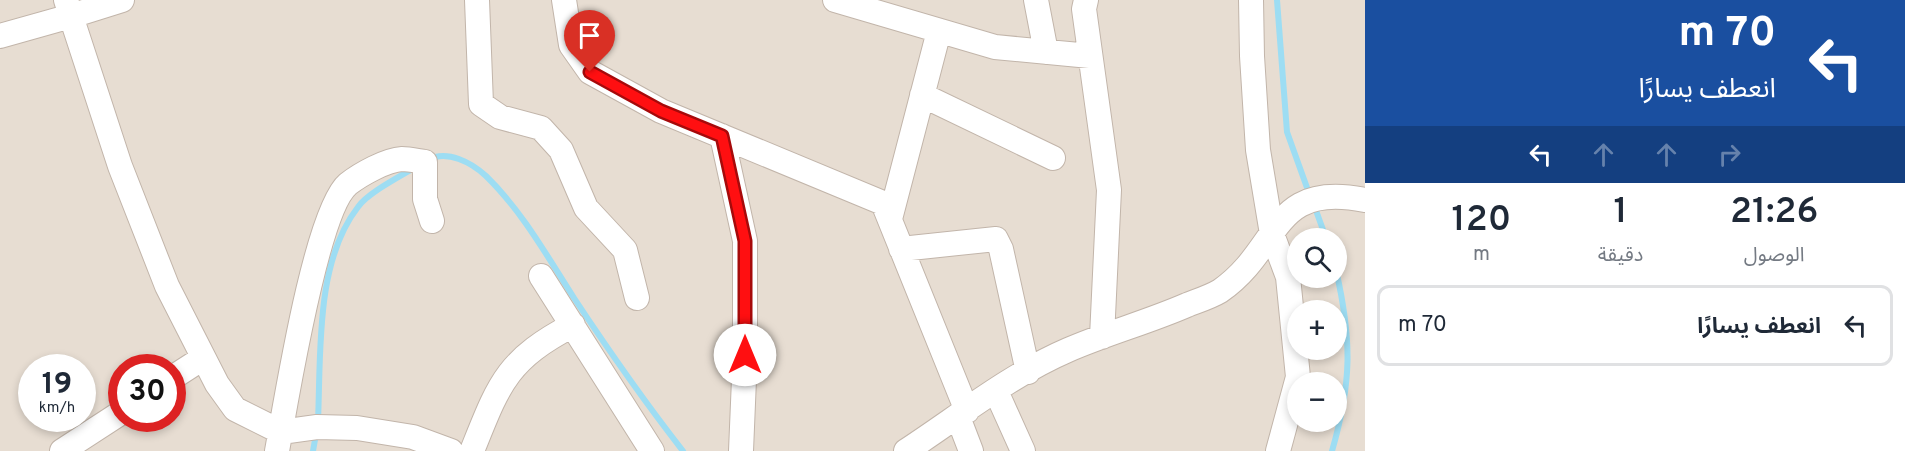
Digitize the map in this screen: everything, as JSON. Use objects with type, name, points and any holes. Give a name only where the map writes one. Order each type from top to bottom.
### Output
[{"type":"street","points":[[0,36],[68,8],[122,0]]},
{"type":"street","points":[[477,0],[481,104],[500,117],[542,128],[561,150],[586,208],[625,250],[637,298]]},
{"type":"street","points":[[564,0],[571,45],[590,72],[661,111],[883,203],[963,414],[971,451]]},
{"type":"street","points":[[835,0],[995,47],[1090,56]]},
{"type":"street","points":[[1036,0],[1047,52]]},
{"type":"street","points":[[1086,0],[1084,9],[1109,190],[1102,337]]},
{"type":"street","points":[[1251,0],[1251,56],[1258,150],[1272,234],[1288,277],[1298,377],[1278,451]]},
{"type":"street","points":[[68,8],[120,166],[166,286],[217,384],[235,409],[279,442]]},
{"type":"street","points":[[890,219],[939,31]]},
{"type":"street","points":[[922,95],[1053,158]]},
{"type":"street","points":[[722,136],[745,241],[745,355],[741,451]]},
{"type":"street","points":[[279,442],[314,266],[327,219],[347,185],[374,169],[401,159],[425,162],[425,199],[432,221]]},
{"type":"street","points":[[906,451],[996,391],[1066,351],[1219,291],[1250,265],[1287,212],[1302,202],[1339,195],[1365,200]]},
{"type":"street","points":[[902,249],[996,239],[1001,249],[1028,372]]},
{"type":"street","points":[[541,276],[652,451]]},
{"type":"street","points":[[472,451],[497,391],[514,366],[542,342],[573,325]]},
{"type":"street","points":[[186,369],[203,358]]},
{"type":"street","points":[[996,391],[1023,451]]},
{"type":"street","points":[[62,451],[108,421]]},
{"type":"street","points":[[279,442],[318,427],[357,429],[413,436],[451,451]]},
{"type":"shaded area","points":[[0,0],[1365,0],[1365,451],[0,451]]},
{"type":"waterway","points":[[1277,0],[1287,132],[1310,196]]},
{"type":"waterway","points":[[428,160],[443,156],[467,162],[486,176],[499,190],[533,234],[627,376],[683,451]]},
{"type":"waterway","points":[[318,421],[323,310],[334,254],[344,229],[358,207],[369,196],[414,168]]},
{"type":"waterway","points":[[1314,205],[1322,228]]},
{"type":"waterway","points":[[1332,451],[1339,426],[1348,361],[1345,318],[1340,288]]},
{"type":"waterway","points":[[313,451],[316,434]]},
{"type":"route","points":[[590,72],[661,111],[722,136],[745,241],[745,355]]}]
